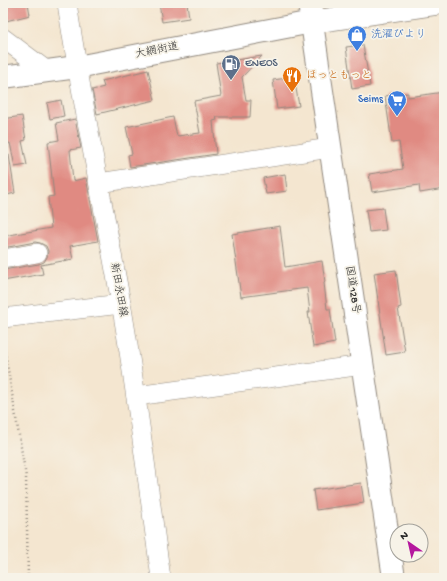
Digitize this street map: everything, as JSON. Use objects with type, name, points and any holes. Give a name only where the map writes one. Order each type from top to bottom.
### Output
[{"type":"main road","name":"大網街道","points":[[3,77],[77,67],[310,13],[442,3]]},
{"type":"main road","name":"国道128号","points":[[310,13],[394,578]]},
{"type":"street","name":"新田永田線","points":[[67,3],[77,67],[121,304],[136,396],[161,578]]},
{"type":"street","points":[[3,38],[47,71]]},
{"type":"street","points":[[98,183],[330,148]]},
{"type":"street","points":[[3,259],[37,253]]},
{"type":"street","points":[[3,318],[121,304]]},
{"type":"street","points":[[136,396],[363,365]]},
{"type":"path","points":[[3,340],[26,477],[28,578]]},
{"type":"building","points":[[3,3],[28,3],[30,15],[6,21]]},
{"type":"building","points":[[159,3],[187,3],[189,18],[162,22]]},
{"type":"building","points":[[363,45],[370,86],[352,89],[346,47]]},
{"type":"building","points":[[262,56],[242,77],[246,100],[251,100],[250,117],[216,117],[217,120],[213,121],[216,154],[130,167],[128,155],[132,154],[126,127],[173,117],[177,136],[200,133],[194,101],[221,96],[216,63]]},
{"type":"building","points":[[148,70],[155,100],[97,114],[92,90],[104,87],[102,81]]},
{"type":"building","points":[[294,77],[299,106],[277,109],[273,80]]},
{"type":"building","points":[[444,92],[444,189],[420,193],[419,185],[372,192],[369,174],[403,169],[399,142],[392,143],[385,96],[408,93],[408,97]]},
{"type":"building","points":[[61,100],[64,116],[50,119],[47,103]]},
{"type":"building","points":[[22,116],[26,140],[22,141],[27,165],[15,167],[10,143],[5,144],[3,119]]},
{"type":"building","points":[[75,119],[81,148],[70,150],[73,181],[86,178],[98,241],[70,246],[73,259],[41,265],[43,274],[3,281],[3,270],[39,264],[44,262],[47,257],[48,251],[46,246],[40,243],[35,242],[3,248],[3,236],[51,228],[48,197],[54,196],[48,142],[59,140],[56,123]]},
{"type":"building","points":[[3,155],[9,155],[15,193],[3,196]]},
{"type":"building","points":[[285,174],[287,191],[266,194],[263,178]]},
{"type":"building","points":[[383,208],[386,230],[369,232],[366,210]]},
{"type":"building","points":[[280,226],[285,267],[322,261],[327,309],[330,309],[335,343],[313,347],[308,312],[310,312],[307,288],[241,297],[232,234]]},
{"type":"building","points":[[396,270],[401,307],[398,308],[405,352],[386,355],[374,273]]},
{"type":"building","points":[[361,483],[364,503],[316,510],[313,490]]},
{"type":"place","name":"洗濯びより","points":[[357,52]]},
{"type":"place","name":"ENEOS","points":[[231,81]]},
{"type":"place","name":"ほっともっと","points":[[292,93]]},
{"type":"place","name":"Seims","points":[[397,117]]}]
